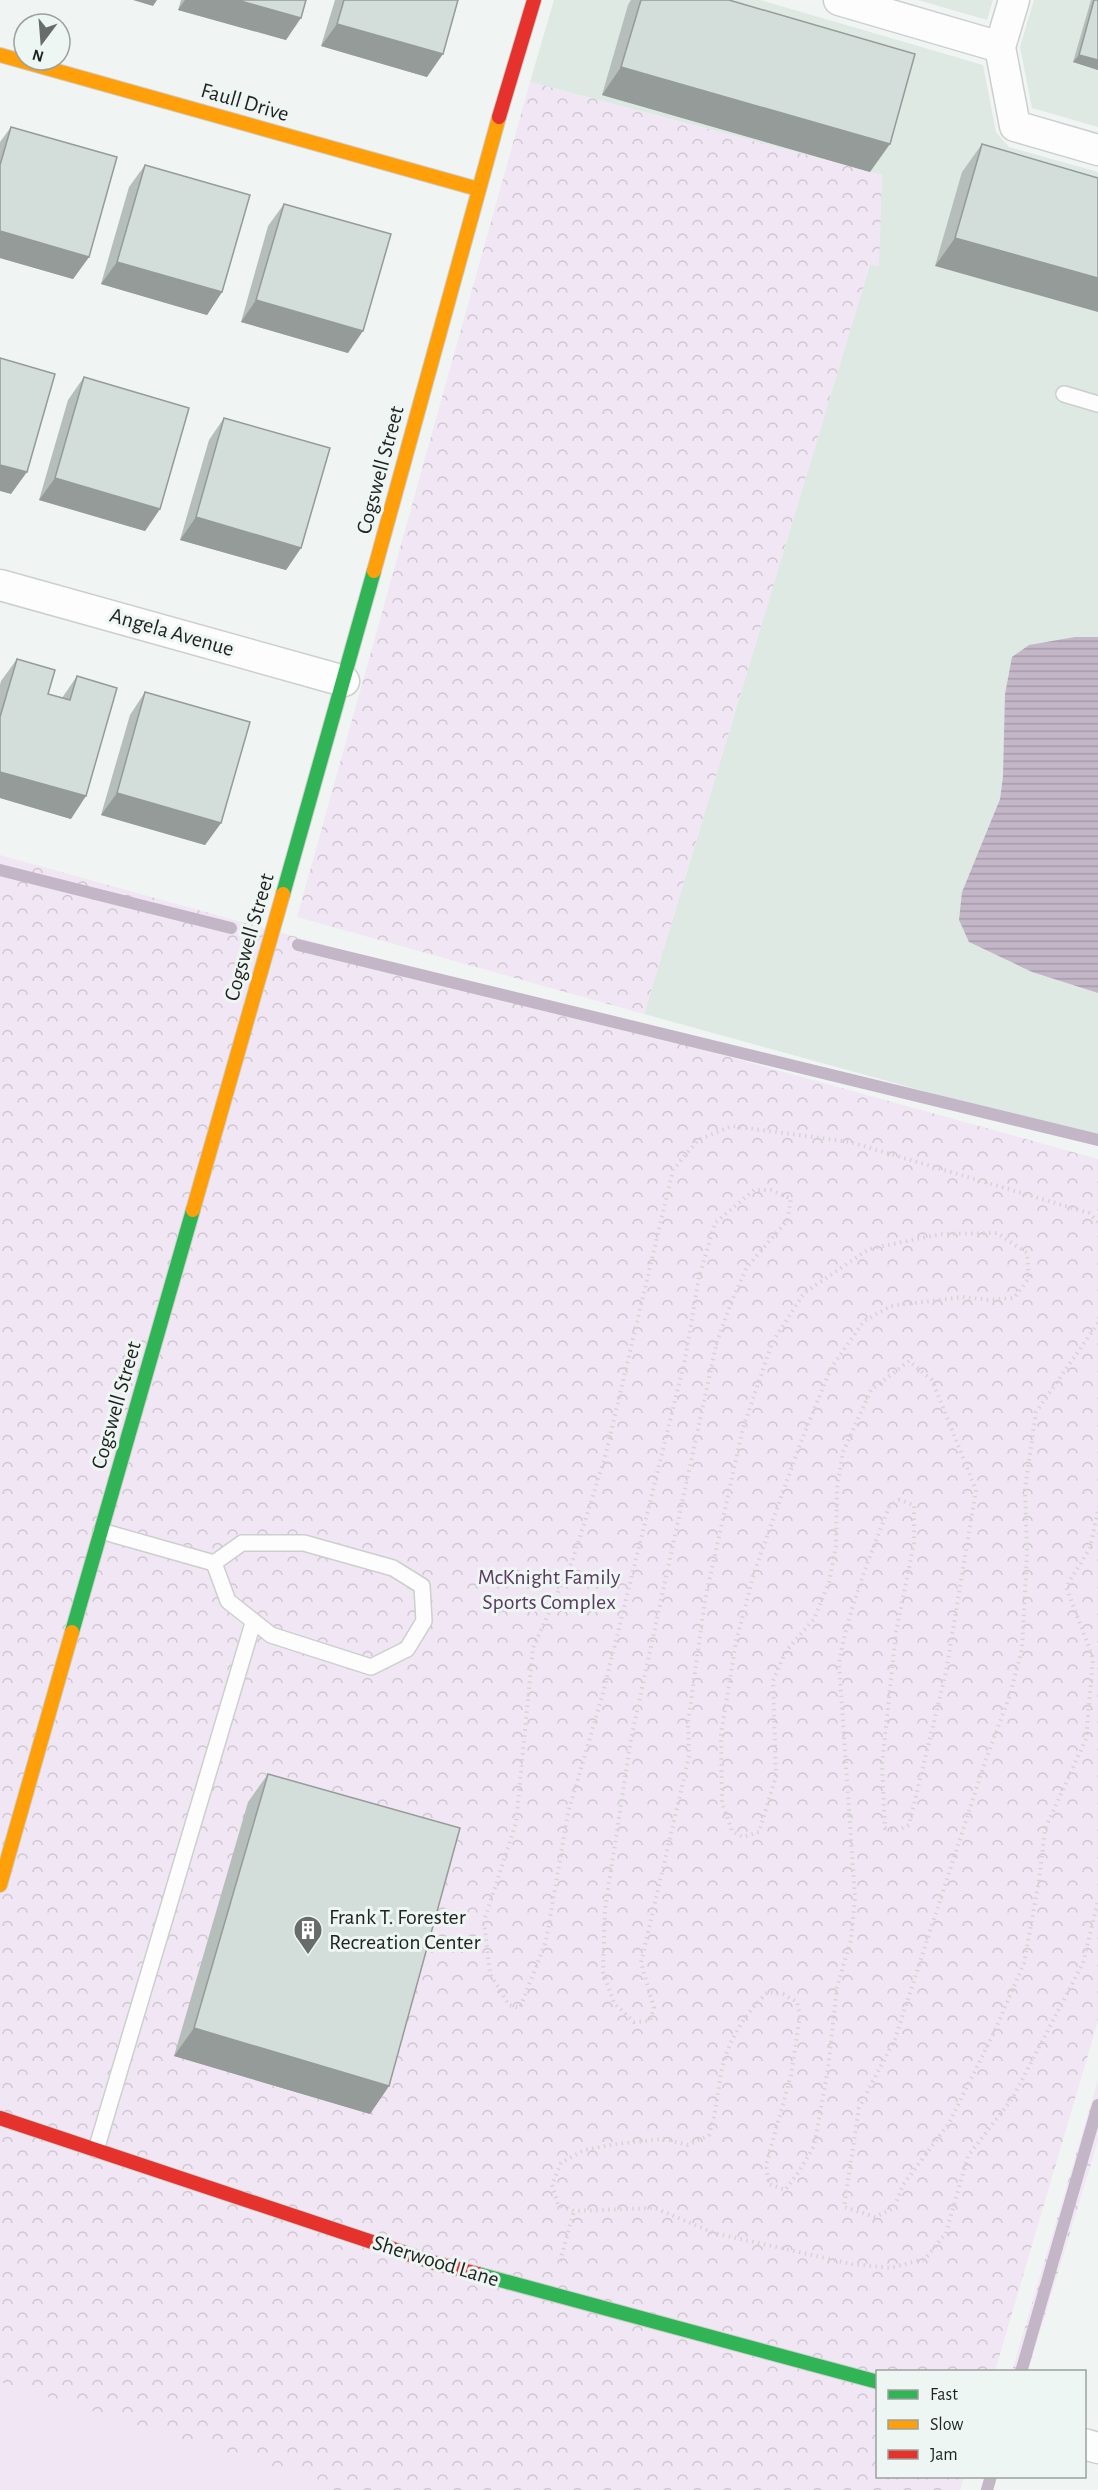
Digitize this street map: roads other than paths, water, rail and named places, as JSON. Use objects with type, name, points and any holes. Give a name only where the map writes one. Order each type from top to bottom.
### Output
[{"type":"street","name":"Cogswell Street","points":[[0,1885],[344,681],[478,189],[534,0]]},
{"type":"street","points":[[839,0],[1000,47]]},
{"type":"street","points":[[1014,0],[1000,47],[1015,126],[1098,150]]},
{"type":"street","name":"Faull Drive","points":[[0,55],[478,189]]},
{"type":"street","name":"Angela Avenue","points":[[0,585],[344,681]]},
{"type":"street","name":"Sherwood Lane","points":[[0,2118],[435,2263],[876,2381]]},
{"type":"lane","points":[[1064,394],[1098,404]]},
{"type":"lane","points":[[101,1531],[214,1563]]},
{"type":"lane","points":[[242,1543],[304,1543],[393,1568],[422,1586],[424,1621],[407,1649],[371,1666],[271,1635],[228,1602],[214,1563],[242,1543]]},
{"type":"lane","points":[[96,2150],[253,1623]]},
{"type":"waterway","points":[[0,870],[231,928]]},
{"type":"waterway","points":[[298,945],[1098,1140]]},
{"type":"waterway","points":[[1022,2370],[1098,2105]]},
{"type":"waterway","points":[[987,2490],[990,2478]]},
{"type":"place","name":"Frank T. Forester Recreation Center","points":[[308,1956]]},
{"type":"park label","name":"McKnight Family Sports Complex","points":[[549,1590]]}]
